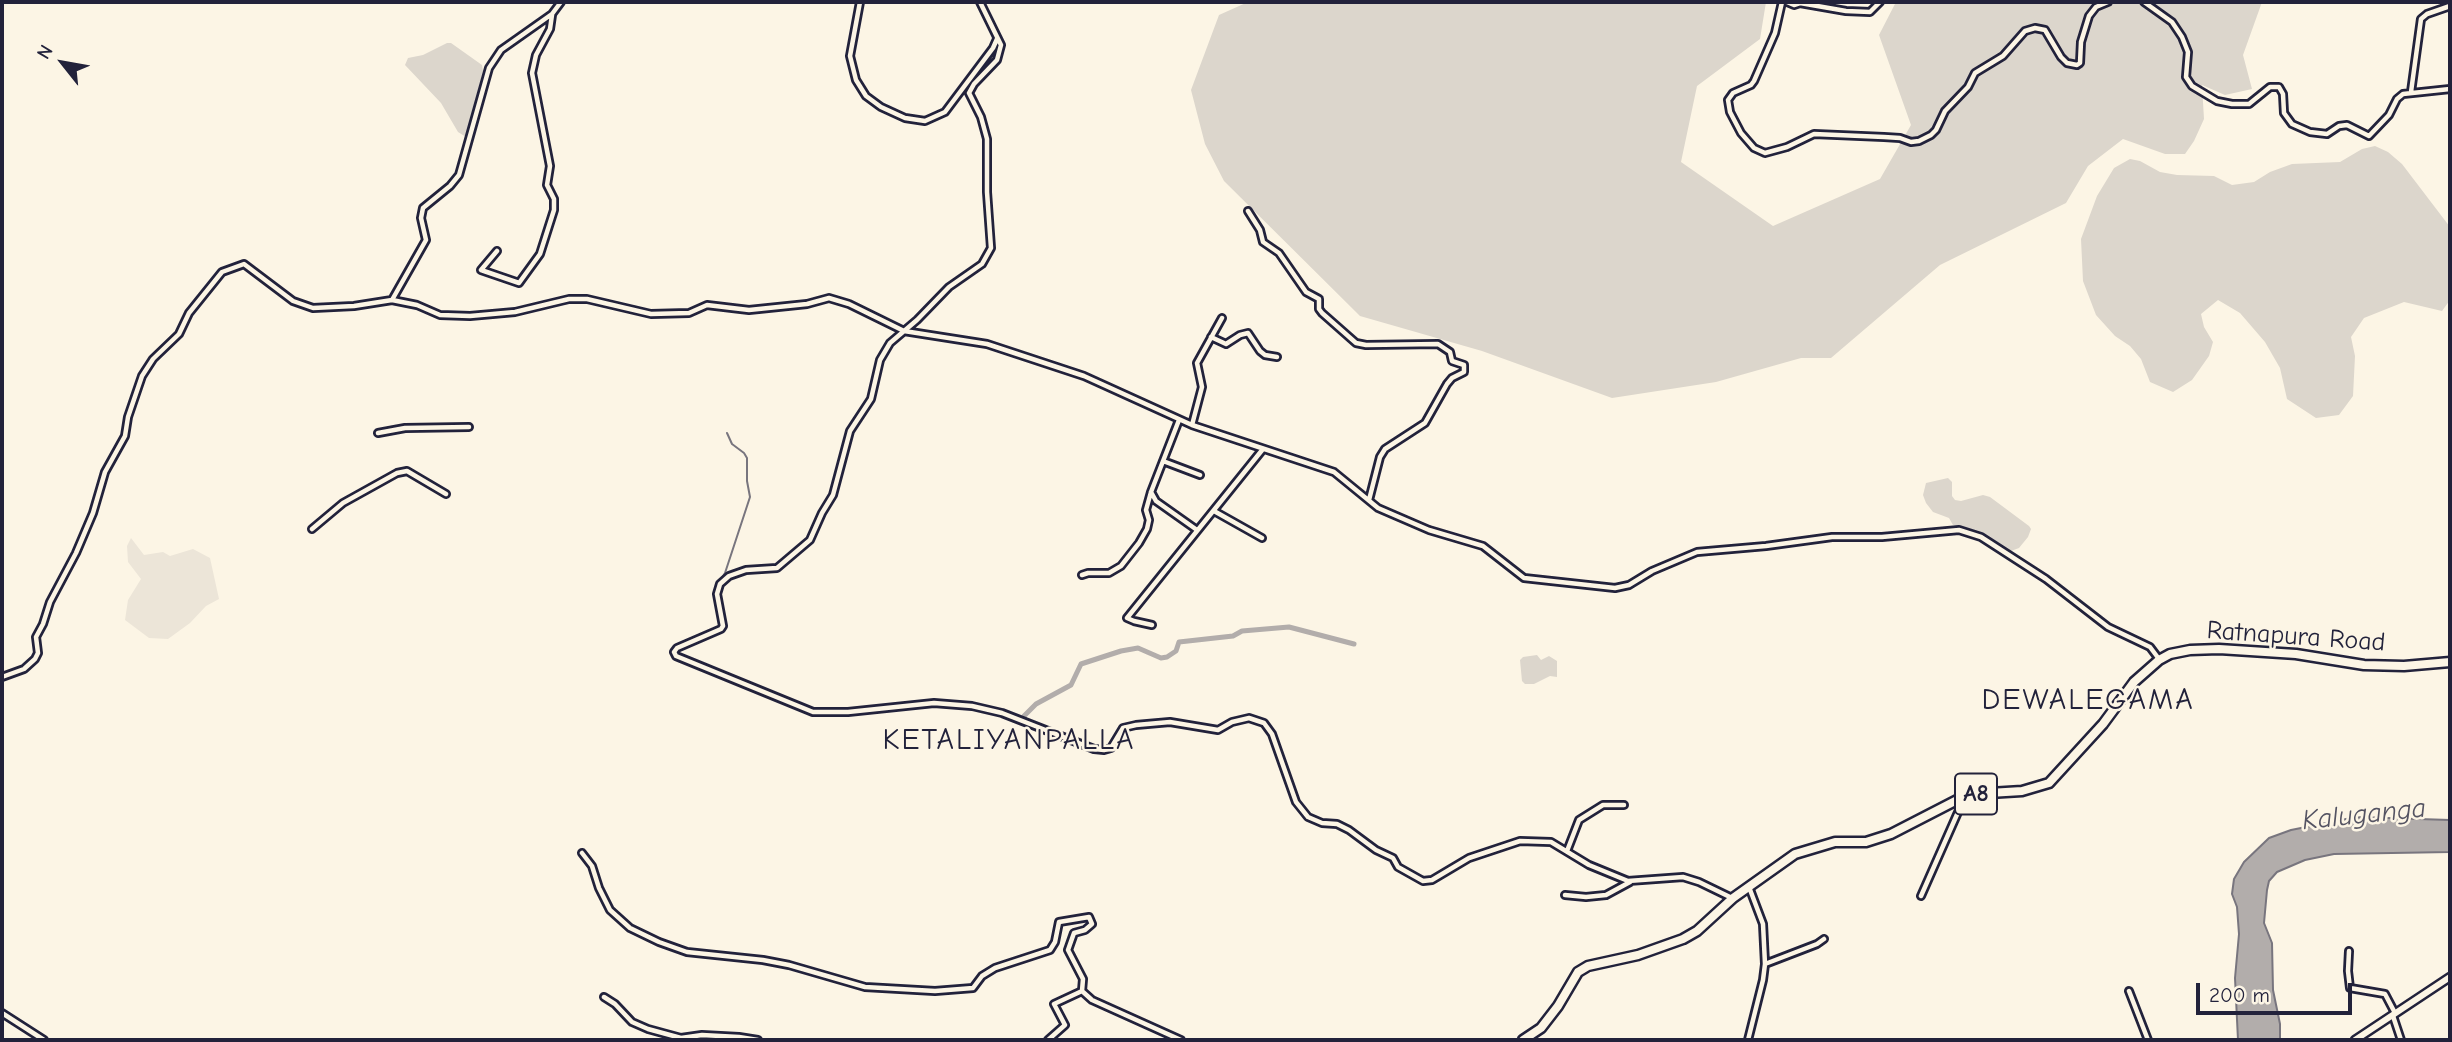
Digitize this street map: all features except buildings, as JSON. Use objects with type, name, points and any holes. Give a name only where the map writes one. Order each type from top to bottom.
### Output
[{"type":"highway","name":"Ratnapura Road","points":[[1523,1040],[1541,1028],[1578,972],[1588,966],[1638,955],[1683,939],[1697,931],[1733,898],[1796,854],[1835,842],[1866,842],[1891,834],[1973,794],[2021,791],[2049,783],[2089,740],[2134,682],[2170,654],[2219,649],[2296,654],[2364,665],[2404,666],[2450,662]]},
{"type":"street","points":[[392,300],[426,240],[421,218],[423,208],[459,175],[489,68],[502,50],[552,14],[561,2]]},
{"type":"street","points":[[860,2],[850,55],[856,80],[866,96],[881,107],[905,118],[925,121],[945,112],[998,38]]},
{"type":"street","points":[[980,2],[1001,45],[1000,54],[969,93],[981,117],[987,139],[991,248],[982,264],[949,287],[890,343],[880,360],[871,399],[850,431],[833,495],[810,540],[777,568],[746,570],[729,576],[720,584],[717,594],[723,626],[677,648],[674,652],[676,656],[813,712],[848,712],[934,703],[972,706],[1002,713],[1094,749],[1111,748],[1124,728],[1136,724],[1170,722],[1218,730],[1232,722],[1249,718],[1264,723],[1272,734],[1296,802],[1308,817],[1349,830],[1376,850],[1393,858],[1398,867],[1423,881],[1432,880],[1469,858],[1520,841],[1551,842],[1589,865],[1631,881]]},
{"type":"street","points":[[1880,2],[1870,12],[1785,2],[1754,81],[1733,93],[1728,100],[1730,112],[1741,133],[1754,148],[1765,153],[1787,148],[1814,134],[1919,141],[1936,130],[1945,111],[1968,87],[1975,73],[2003,56],[2025,31],[2035,28],[2045,30],[2067,63],[2080,63],[2081,42],[2089,16],[2096,7],[2108,2]]},
{"type":"street","points":[[2144,2],[2172,22],[2182,37],[2188,52],[2186,77],[2192,86],[2217,101],[2232,104],[2249,104],[2270,87],[2279,87],[2283,94],[2284,113],[2292,124],[2310,132],[2327,134],[2339,126],[2347,125],[2369,136],[2389,115],[2397,99],[2411,92],[2450,89]]},
{"type":"street","points":[[2411,92],[2421,19],[2427,14],[2450,6]]},
{"type":"street","points":[[497,251],[481,270],[519,283],[540,254],[554,210],[554,199],[547,185],[550,166],[532,73],[536,55],[550,29],[552,14]]},
{"type":"street","points":[[1248,211],[1260,230],[1263,242],[1279,253],[1306,292],[1319,299],[1322,313],[1356,343],[1438,344],[1450,352],[1452,361],[1464,366],[1464,372],[1447,384],[1425,423],[1385,449],[1380,457],[1369,500]]},
{"type":"street","points":[[2,677],[24,669],[38,653],[36,637],[93,513],[110,460],[125,436],[128,417],[142,376],[153,359],[179,334],[189,313],[222,272],[244,264],[293,301],[313,308],[354,306],[392,300],[417,305],[440,315],[471,316],[516,312],[569,299],[587,299],[651,314],[690,313],[707,305],[750,310],[807,304],[829,298],[849,304],[904,331],[987,344],[1084,376],[1192,425],[1335,472],[1378,508],[1429,530],[1483,546],[1524,578],[1615,588],[1629,585],[1697,552],[1832,537],[1882,537],[1959,530],[1981,537],[2035,572],[2108,627],[2150,647],[2159,660]]},
{"type":"street","points":[[1192,425],[1202,387],[1197,363],[1222,318]]},
{"type":"street","points":[[1212,337],[1226,344],[1248,333],[1260,351],[1265,355],[1278,357]]},
{"type":"street","points":[[1082,575],[1109,573],[1121,566],[1147,529],[1149,520],[1146,510],[1151,492],[1179,420]]},
{"type":"street","points":[[377,433],[405,428],[469,427]]},
{"type":"street","points":[[1152,625],[1127,618],[1263,449]]},
{"type":"street","points":[[1163,461],[1200,475]]},
{"type":"street","points":[[312,529],[343,503],[397,473],[408,471],[446,494]]},
{"type":"street","points":[[1151,492],[1156,501],[1197,530]]},
{"type":"street","points":[[1214,511],[1262,538]]},
{"type":"street","points":[[1921,896],[1959,810],[1959,799]]},
{"type":"street","points":[[1567,851],[1579,820],[1603,805],[1624,805]]},
{"type":"street","points":[[582,853],[592,866],[610,910],[630,928],[659,942],[687,952],[789,965],[864,987],[935,990],[972,988],[982,976],[995,968],[1050,950],[1055,942],[1059,922],[1089,917],[1092,924],[1085,930],[1074,933],[1068,950],[1083,979],[1082,991]]},
{"type":"street","points":[[1565,895],[1586,898],[1606,895],[1631,881],[1684,877],[1733,898]]},
{"type":"street","points":[[1748,1040],[1765,964],[1763,924],[1749,887]]},
{"type":"street","points":[[1765,964],[1824,939]]},
{"type":"street","points":[[2349,951],[2350,988],[2385,994],[2401,1040]]},
{"type":"street","points":[[2355,1040],[2450,977]]},
{"type":"street","points":[[1048,1040],[1065,1025],[1054,1004],[1082,991]]},
{"type":"street","points":[[1082,991],[1092,1000],[1181,1040]]},
{"type":"street","points":[[2129,991],[2148,1040]]},
{"type":"street","points":[[604,998],[615,1004],[632,1022],[681,1038],[702,1035],[758,1040]]},
{"type":"street","points":[[2,1013],[44,1040]]},
{"type":"shaded area","points":[[1248,2],[1766,2],[1760,39],[1697,86],[1681,162],[1773,226],[1880,179],[1911,125],[1879,35],[1896,2],[2262,2],[2243,55],[2252,89],[2225,95],[2202,85],[2204,119],[2185,154],[2165,154],[2123,139],[2088,166],[2066,203],[1940,265],[1831,358],[1801,358],[1716,382],[1612,398],[1482,351],[1360,316],[1224,181],[1205,144],[1191,90],[1219,15]]},
{"type":"shaded area","points":[[451,43],[482,65],[483,71],[466,137],[458,132],[441,103],[405,65],[408,58],[423,55]]},
{"type":"shaded area","points":[[2375,146],[2388,152],[2402,164],[2450,227],[2450,300],[2442,311],[2404,302],[2364,318],[2351,337],[2355,356],[2353,396],[2339,415],[2316,418],[2287,399],[2280,368],[2265,342],[2240,313],[2218,300],[2201,314],[2204,327],[2213,342],[2209,356],[2192,380],[2173,392],[2150,382],[2141,359],[2096,315],[2083,281],[2081,239],[2097,196],[2114,168],[2130,159],[2140,161],[2160,172],[2214,176],[2232,185],[2254,182],[2270,172],[2292,164],[2340,162],[2362,149]]},
{"type":"shaded area","points":[[1948,478],[1952,482],[1952,496],[1955,500],[1983,495],[1990,497],[2029,526],[2031,529],[2028,537],[2019,548],[2011,551],[1978,533],[1953,525],[1949,518],[1933,512],[1923,495],[1926,483]]},
{"type":"shaded area","points":[[131,538],[144,555],[163,552],[170,556],[193,549],[210,558],[219,599],[206,606],[190,623],[168,639],[149,638],[125,620],[128,600],[141,579],[128,562],[127,546]]},
{"type":"shaded area","points":[[1537,655],[1541,660],[1549,656],[1557,661],[1557,677],[1550,676],[1534,684],[1525,684],[1522,681],[1520,660]]},
{"type":"shaded area","points":[[2356,817],[2450,820],[2450,852],[2334,854],[2305,860],[2277,872],[2269,881],[2264,923],[2272,943],[2273,990],[2280,1024],[2280,1040],[2238,1040],[2235,978],[2239,934],[2237,907],[2232,894],[2234,879],[2244,862],[2269,838],[2291,830]]},
{"type":"waterway","points":[[720,581],[750,497],[747,458],[732,444],[727,433]]},
{"type":"waterway","points":[[717,585],[714,591],[720,620]]},
{"type":"waterway","points":[[1024,720],[1024,716],[1036,704],[1071,685],[1081,664],[1121,651],[1138,648],[1161,658],[1176,651],[1179,642],[1233,636],[1242,631],[1289,627],[1354,644]]},
{"type":"district","name":"DEWALEGAMA","points":[[2088,701]]},
{"type":"district","name":"KETALIYANPALLA","points":[[1009,741]]},
{"type":"water label","name":"Kaluganga","points":[[2364,815]]}]
